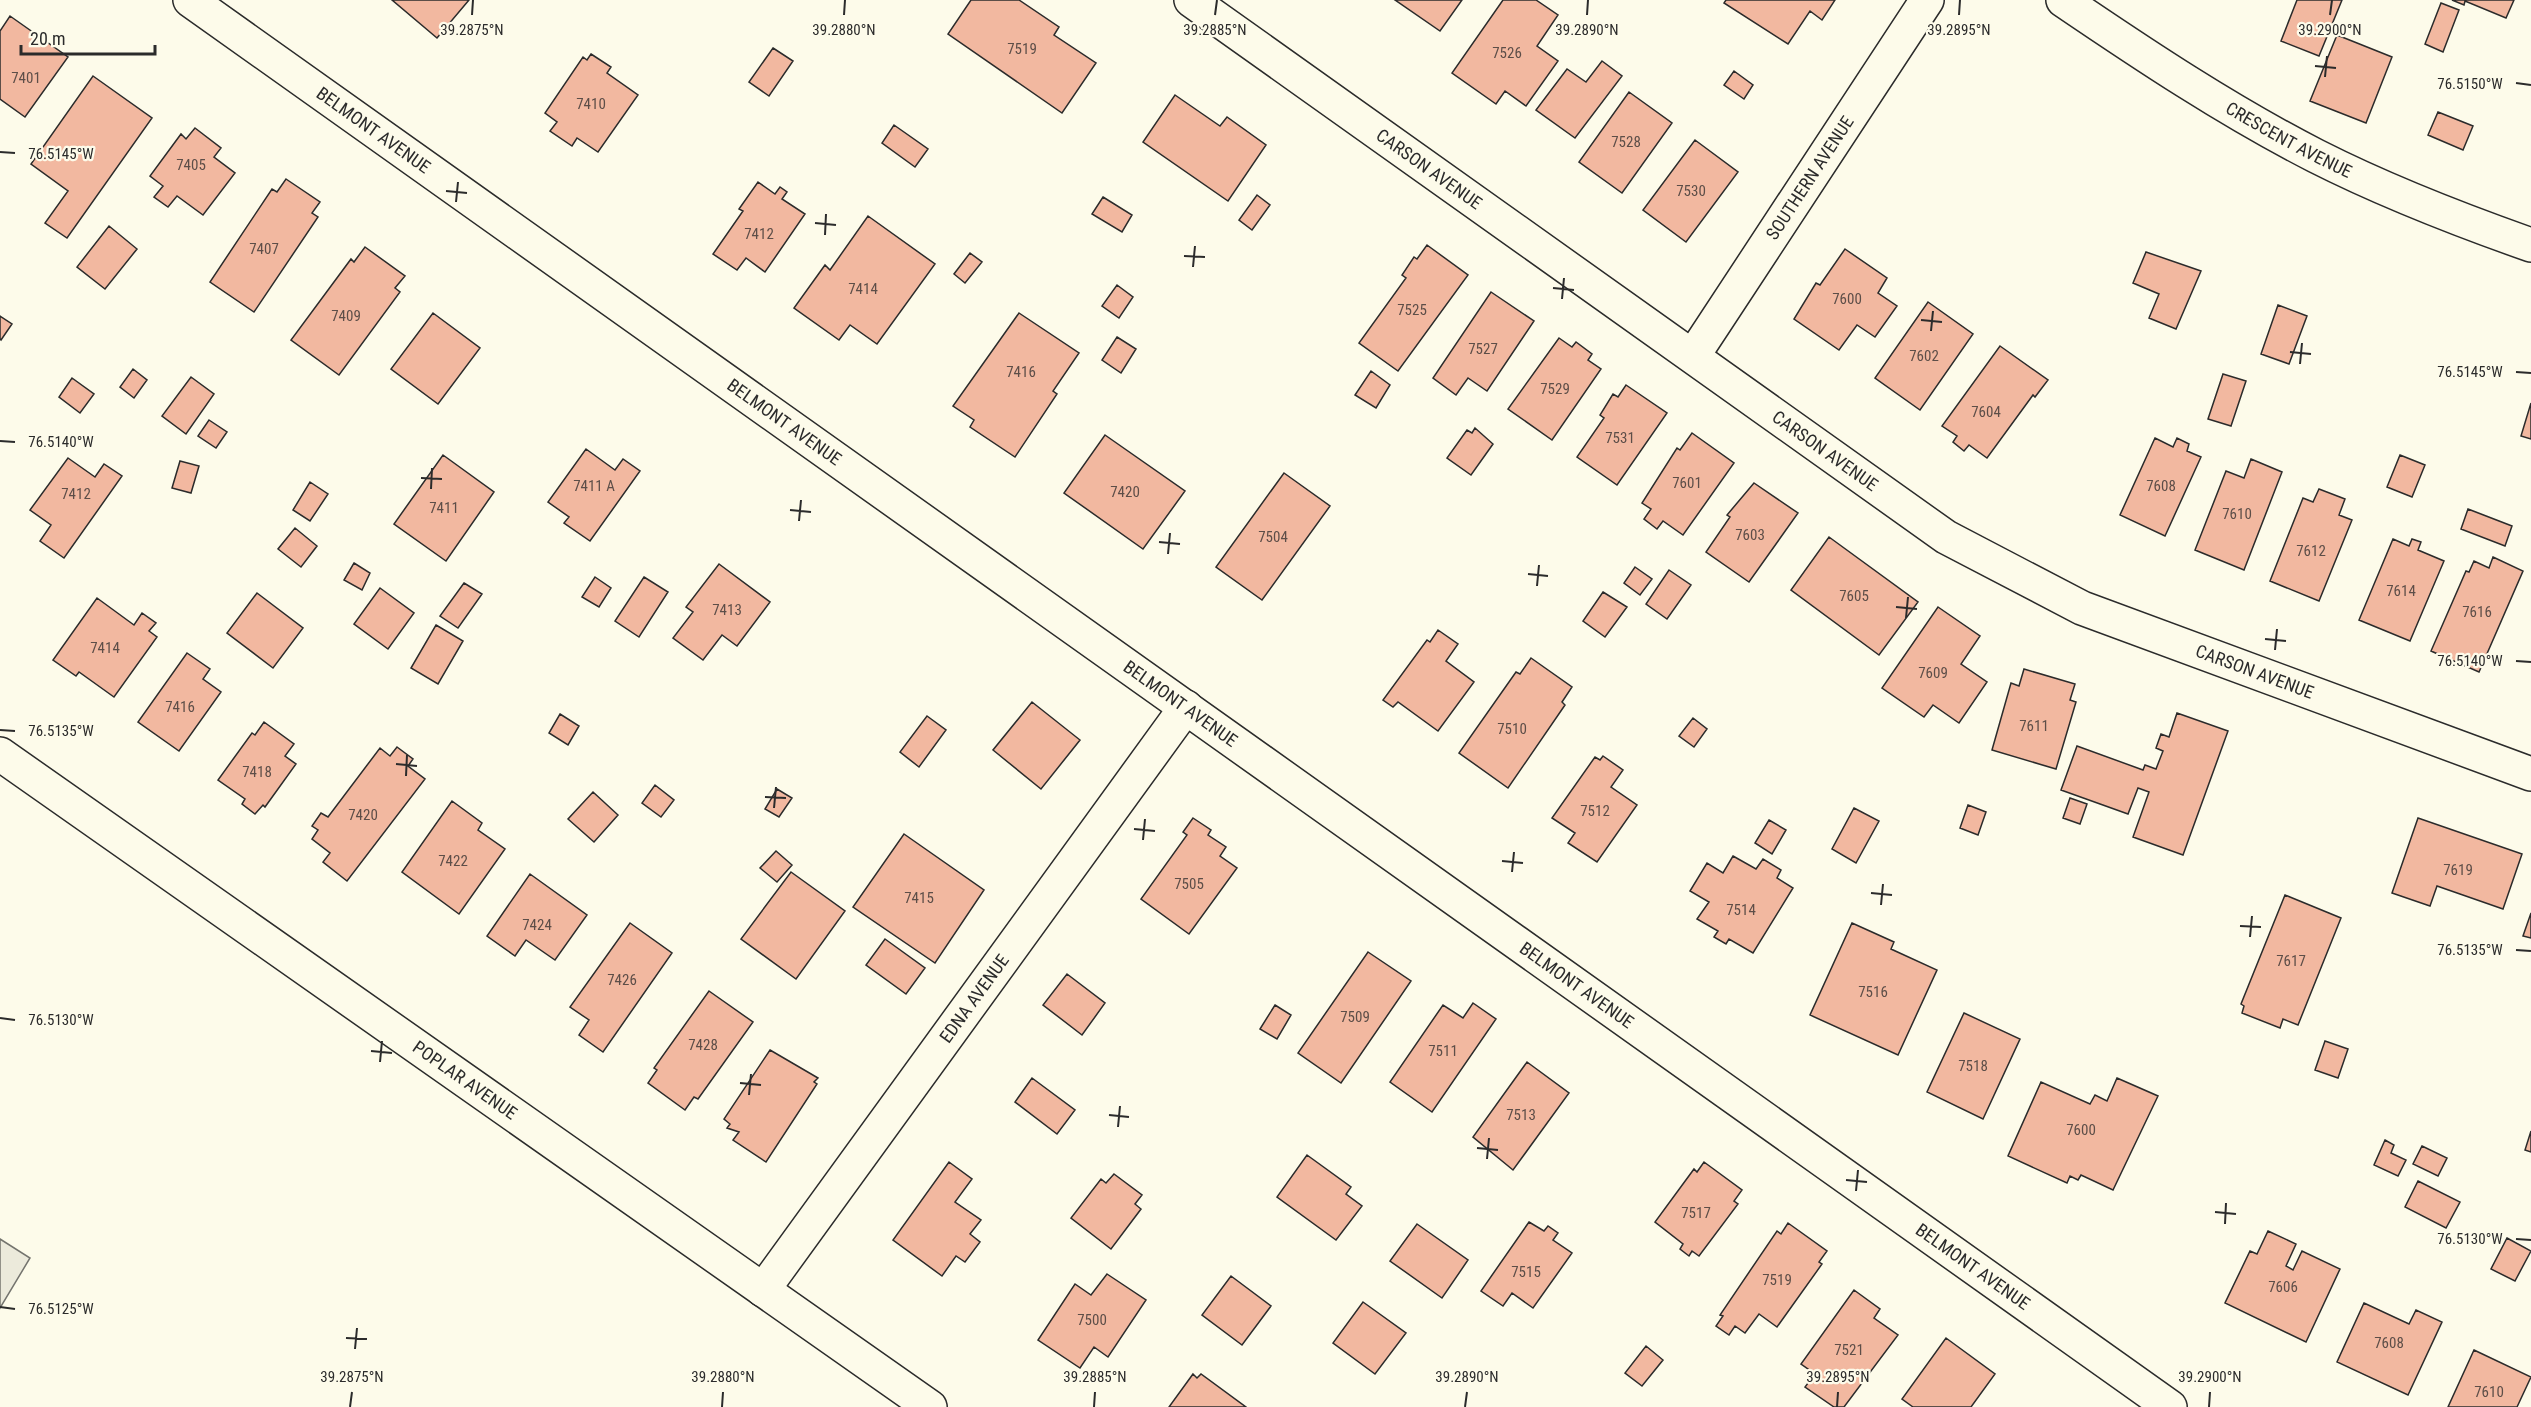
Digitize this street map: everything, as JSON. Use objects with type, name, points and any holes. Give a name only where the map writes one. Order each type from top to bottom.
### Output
[{"type":"street","name":"BELMONT AVENUE","points":[[190,0],[2170,1407]]},
{"type":"street","name":"CARSON AVENUE","points":[[1191,0],[1946,537],[2005,570],[2082,608],[2531,774]]},
{"type":"street","name":"SOUTHERN AVENUE","points":[[1693,356],[1927,0]]},
{"type":"street","name":"CRESCENT AVENUE","points":[[2063,0],[2156,63],[2314,155],[2456,219],[2531,245]]},
{"type":"street","name":"EDNA AVENUE","points":[[763,1290],[1186,707]]},
{"type":"street","name":"POPLAR AVENUE","points":[[0,753],[930,1407]]},
{"type":"shaded area","points":[[0,1239],[30,1258],[0,1308]]},
{"type":"building","points":[[392,0],[469,0],[437,38]]},
{"type":"building","points":[[971,0],[1019,0],[1059,27],[1054,35],[1096,63],[1062,113],[948,34]]},
{"type":"building","points":[[1395,0],[1462,0],[1440,31]]},
{"type":"building","points":[[1503,0],[1536,0],[1558,15],[1537,46],[1558,61],[1526,106],[1505,91],[1496,104],[1452,73]]},
{"type":"building","points":[[1726,0],[1835,0],[1822,20],[1810,11],[1788,44],[1724,3]]},
{"type":"building","points":[[2297,0],[2342,0],[2319,56],[2281,41]]},
{"type":"building","points":[[2452,0],[2514,0],[2506,18],[2465,1],[2464,5]]},
{"type":"building","points":[[2441,3],[2459,10],[2443,52],[2425,44]]},
{"type":"building","points":[[10,16],[68,57],[25,117],[0,99],[0,31]]},
{"type":"building","points":[[2337,35],[2392,57],[2366,123],[2310,101]]},
{"type":"building","points":[[773,48],[793,61],[769,96],[749,82]]},
{"type":"building","points":[[591,54],[611,67],[607,73],[638,95],[598,152],[577,138],[572,146],[550,131],[557,122],[545,113],[583,57],[587,60]]},
{"type":"building","points":[[1602,61],[1622,76],[1575,138],[1536,110],[1567,69],[1586,82]]},
{"type":"building","points":[[1734,71],[1753,85],[1744,99],[1724,85]]},
{"type":"building","points":[[93,76],[152,118],[67,238],[45,223],[68,191],[31,164]]},
{"type":"building","points":[[1629,92],[1672,123],[1622,193],[1579,162]]},
{"type":"building","points":[[1175,95],[1220,126],[1227,117],[1266,145],[1228,201],[1143,142]]},
{"type":"building","points":[[2438,112],[2473,126],[2463,150],[2428,135]]},
{"type":"building","points":[[894,125],[928,149],[915,167],[882,143]]},
{"type":"building","points":[[195,128],[221,148],[214,157],[235,173],[203,215],[177,196],[168,207],[154,197],[163,186],[150,176],[181,134],[186,139]]},
{"type":"building","points":[[1695,140],[1738,172],[1686,242],[1643,210]]},
{"type":"building","points":[[286,179],[320,202],[312,213],[318,217],[254,312],[210,282],[272,189],[277,192]]},
{"type":"building","points":[[758,182],[775,194],[780,187],[787,192],[782,199],[805,214],[765,272],[746,258],[737,270],[713,254],[743,211],[739,209]]},
{"type":"building","points":[[1257,195],[1270,205],[1252,230],[1239,220]]},
{"type":"building","points":[[1103,197],[1132,215],[1122,232],[1092,214]]},
{"type":"building","points":[[868,216],[935,264],[877,344],[850,325],[839,340],[794,308],[825,265],[830,270]]},
{"type":"building","points":[[109,226],[137,249],[105,289],[77,267]]},
{"type":"building","points":[[1427,245],[1468,275],[1398,371],[1359,343],[1406,278],[1402,275],[1414,257],[1417,259]]},
{"type":"building","points":[[365,247],[405,276],[395,288],[400,292],[339,375],[291,340],[351,259],[354,262]]},
{"type":"building","points":[[1845,249],[1887,278],[1878,293],[1897,306],[1875,337],[1857,325],[1839,350],[1794,319],[1816,283],[1820,285]]},
{"type":"building","points":[[2146,252],[2201,271],[2176,329],[2149,318],[2159,294],[2133,283]]},
{"type":"building","points":[[970,253],[982,262],[965,283],[954,274]]},
{"type":"building","points":[[1117,285],[1133,297],[1119,318],[1102,306]]},
{"type":"building","points":[[1491,292],[1534,321],[1487,391],[1468,378],[1456,395],[1433,378]]},
{"type":"building","points":[[1928,302],[1973,334],[1920,410],[1875,378]]},
{"type":"building","points":[[2278,305],[2307,316],[2289,364],[2261,354]]},
{"type":"building","points":[[433,313],[480,348],[438,404],[391,369]]},
{"type":"building","points":[[1019,313],[1079,353],[1053,391],[1057,394],[1015,457],[970,427],[974,420],[953,406]]},
{"type":"building","points":[[0,316],[12,324],[1,340],[0,339]]},
{"type":"building","points":[[1117,337],[1136,349],[1121,373],[1102,360]]},
{"type":"building","points":[[1559,338],[1572,347],[1576,342],[1592,354],[1588,360],[1601,369],[1552,440],[1508,409]]},
{"type":"building","points":[[2000,346],[2048,380],[2035,397],[2033,395],[1987,458],[1969,445],[1964,451],[1953,442],[1957,436],[1942,426]]},
{"type":"building","points":[[133,369],[147,380],[134,398],[120,387]]},
{"type":"building","points":[[1371,371],[1390,385],[1376,408],[1355,395]]},
{"type":"building","points":[[2223,374],[2246,381],[2231,426],[2208,419]]},
{"type":"building","points":[[191,377],[214,394],[186,434],[162,416]]},
{"type":"building","points":[[72,378],[94,394],[80,413],[59,397]]},
{"type":"building","points":[[1626,385],[1667,413],[1617,485],[1577,457],[1604,418],[1600,415],[1613,394],[1618,397]]},
{"type":"building","points":[[2531,403],[2531,439],[2521,436]]},
{"type":"building","points":[[209,420],[227,432],[216,448],[198,436]]},
{"type":"building","points":[[1475,428],[1493,444],[1471,475],[1447,458],[1467,430],[1472,433]]},
{"type":"building","points":[[1692,433],[1734,463],[1683,535],[1663,521],[1657,529],[1644,519],[1651,509],[1642,503],[1677,448],[1680,450]]},
{"type":"building","points":[[1105,435],[1185,491],[1143,549],[1064,493]]},
{"type":"building","points":[[2155,438],[2173,447],[2177,438],[2189,444],[2187,451],[2201,457],[2165,536],[2120,515]]},
{"type":"building","points":[[586,449],[615,470],[623,459],[640,471],[590,541],[564,523],[569,517],[548,502]]},
{"type":"building","points":[[443,455],[494,492],[446,561],[394,524]]},
{"type":"building","points":[[2400,455],[2425,465],[2412,497],[2387,487]]},
{"type":"building","points":[[68,458],[95,477],[104,464],[122,476],[64,558],[40,541],[51,525],[30,510]]},
{"type":"building","points":[[2251,459],[2282,472],[2244,570],[2195,550],[2226,471],[2244,478]]},
{"type":"building","points":[[180,461],[199,466],[191,493],[172,488]]},
{"type":"building","points":[[1284,473],[1330,506],[1262,600],[1216,567]]},
{"type":"building","points":[[310,482],[328,494],[310,521],[293,510]]},
{"type":"building","points":[[1754,483],[1798,513],[1749,582],[1706,552],[1730,517],[1727,515]]},
{"type":"building","points":[[2319,489],[2345,499],[2339,515],[2352,520],[2319,601],[2270,581],[2303,498],[2313,502]]},
{"type":"building","points":[[2468,509],[2512,526],[2505,546],[2461,529]]},
{"type":"building","points":[[295,528],[317,546],[301,567],[278,549]]},
{"type":"building","points":[[1829,537],[1918,602],[1879,655],[1791,590]]},
{"type":"building","points":[[2393,539],[2409,546],[2412,539],[2421,542],[2418,550],[2444,561],[2410,641],[2359,620]]},
{"type":"building","points":[[2493,557],[2523,571],[2479,672],[2431,651],[2466,571],[2469,572],[2474,561],[2489,568]]},
{"type":"building","points":[[354,563],[370,573],[362,590],[344,580]]},
{"type":"building","points":[[719,564],[770,602],[737,646],[722,635],[703,660],[673,638],[693,612],[686,607]]},
{"type":"building","points":[[1635,567],[1652,579],[1640,595],[1624,583]]},
{"type":"building","points":[[1669,570],[1691,585],[1667,619],[1646,604]]},
{"type":"building","points":[[595,577],[611,588],[599,607],[582,597]]},
{"type":"building","points":[[644,577],[668,592],[639,637],[615,621]]},
{"type":"building","points":[[464,583],[482,594],[458,628],[440,616]]},
{"type":"building","points":[[380,588],[414,613],[388,649],[354,624]]},
{"type":"building","points":[[1603,592],[1627,607],[1605,637],[1583,621]]},
{"type":"building","points":[[257,593],[303,628],[273,668],[227,633]]},
{"type":"building","points":[[97,598],[134,625],[142,613],[156,623],[149,631],[157,637],[114,697],[79,672],[76,676],[53,660]]},
{"type":"building","points":[[1938,607],[1980,636],[1961,664],[1987,682],[1959,723],[1933,705],[1924,717],[1882,688]]},
{"type":"building","points":[[436,625],[463,641],[438,684],[411,668]]},
{"type":"building","points":[[1438,630],[1458,644],[1446,661],[1474,682],[1438,731],[1398,702],[1393,707],[1383,700],[1427,640],[1430,642]]},
{"type":"building","points":[[187,653],[210,669],[203,679],[221,692],[179,751],[138,722]]},
{"type":"building","points":[[1531,658],[1572,687],[1562,702],[1565,705],[1508,788],[1459,753],[1516,672],[1520,674]]},
{"type":"building","points":[[2024,669],[2075,684],[2070,700],[2076,702],[2056,769],[1992,750],[2011,683],[2019,686]]},
{"type":"building","points":[[1032,702],[1080,740],[1041,789],[993,750]]},
{"type":"building","points":[[2177,713],[2228,731],[2183,855],[2133,837],[2149,792],[2138,788],[2128,814],[2061,790],[2077,746],[2143,770],[2145,765],[2156,769],[2163,751],[2156,748],[2161,734],[2169,737]]},
{"type":"building","points":[[560,714],[579,726],[568,745],[549,733]]},
{"type":"building","points":[[927,716],[946,730],[919,767],[900,752]]},
{"type":"building","points":[[1693,718],[1707,729],[1694,747],[1679,736]]},
{"type":"building","points":[[264,722],[294,744],[285,756],[296,764],[265,807],[263,805],[255,814],[242,804],[245,799],[218,780],[252,733],[255,735]]},
{"type":"building","points":[[397,747],[413,759],[408,766],[425,779],[347,881],[323,862],[330,853],[312,839],[318,830],[312,826],[321,813],[328,817],[380,748],[390,756]]},
{"type":"building","points":[[1603,756],[1623,770],[1611,787],[1637,805],[1597,862],[1568,843],[1575,833],[1552,818],[1595,757],[1600,760]]},
{"type":"building","points":[[655,785],[674,800],[661,817],[642,803]]},
{"type":"building","points":[[777,789],[792,798],[779,817],[765,809]]},
{"type":"building","points":[[593,792],[618,815],[594,842],[568,819]]},
{"type":"building","points":[[2070,798],[2087,804],[2080,824],[2063,818]]},
{"type":"building","points":[[452,801],[482,823],[478,830],[505,849],[459,914],[402,872]]},
{"type":"building","points":[[1968,805],[1986,812],[1978,835],[1960,828]]},
{"type":"building","points":[[1854,808],[1879,821],[1856,863],[1832,849]]},
{"type":"building","points":[[1193,818],[1211,830],[1208,835],[1226,847],[1220,856],[1237,868],[1189,934],[1141,899],[1187,835],[1183,832]]},
{"type":"building","points":[[2418,818],[2522,854],[2503,909],[2437,886],[2430,906],[2392,893]]},
{"type":"building","points":[[1769,820],[1786,830],[1772,854],[1755,843]]},
{"type":"building","points":[[904,834],[984,890],[935,963],[853,907]]},
{"type":"building","points":[[776,851],[792,865],[777,882],[760,868]]},
{"type":"building","points":[[1733,856],[1756,869],[1763,859],[1781,870],[1777,878],[1793,888],[1753,953],[1729,939],[1726,944],[1714,937],[1718,931],[1697,919],[1709,902],[1690,891],[1707,863],[1723,873]]},
{"type":"building","points":[[791,872],[845,911],[796,979],[741,939]]},
{"type":"building","points":[[530,874],[587,915],[555,960],[526,940],[515,956],[487,936]]},
{"type":"building","points":[[2285,895],[2341,918],[2298,1025],[2283,1019],[2280,1028],[2242,1013],[2244,1006],[2241,1004]]},
{"type":"building","points":[[2531,913],[2531,938],[2523,936]]},
{"type":"building","points":[[630,923],[672,953],[603,1052],[579,1035],[589,1020],[570,1007]]},
{"type":"building","points":[[1852,923],[1894,942],[1891,949],[1937,970],[1898,1055],[1810,1015]]},
{"type":"building","points":[[885,939],[925,968],[906,994],[866,965]]},
{"type":"building","points":[[1368,952],[1411,981],[1341,1083],[1298,1053]]},
{"type":"building","points":[[1067,974],[1105,1003],[1082,1035],[1043,1005]]},
{"type":"building","points":[[709,991],[753,1022],[698,1099],[694,1097],[685,1110],[648,1083],[657,1070],[654,1068]]},
{"type":"building","points":[[1473,1003],[1496,1019],[1432,1112],[1390,1082],[1443,1005],[1463,1018]]},
{"type":"building","points":[[1275,1005],[1291,1015],[1277,1039],[1260,1029]]},
{"type":"building","points":[[1964,1013],[2020,1039],[1983,1119],[1927,1092]]},
{"type":"building","points":[[2325,1041],[2348,1049],[2338,1078],[2315,1070]]},
{"type":"building","points":[[770,1050],[818,1078],[814,1082],[817,1084],[766,1162],[733,1140],[739,1132],[727,1128],[730,1124],[724,1119]]},
{"type":"building","points":[[1527,1062],[1569,1093],[1513,1170],[1473,1137]]},
{"type":"building","points":[[1032,1078],[1075,1110],[1057,1134],[1015,1102]]},
{"type":"building","points":[[2117,1078],[2158,1096],[2113,1190],[2081,1175],[2078,1180],[2070,1176],[2067,1183],[2008,1156],[2041,1082],[2090,1104],[2095,1095],[2107,1101]]},
{"type":"building","points":[[2531,1131],[2531,1152],[2525,1150]]},
{"type":"building","points":[[2385,1140],[2394,1145],[2391,1153],[2406,1160],[2398,1176],[2374,1165]]},
{"type":"building","points":[[2422,1146],[2447,1158],[2438,1176],[2413,1164]]},
{"type":"building","points":[[1307,1155],[1351,1187],[1346,1194],[1362,1206],[1336,1240],[1277,1197]]},
{"type":"building","points":[[949,1162],[972,1179],[955,1202],[981,1220],[970,1234],[980,1242],[965,1262],[956,1256],[942,1276],[893,1240]]},
{"type":"building","points":[[1704,1162],[1742,1190],[1734,1201],[1738,1204],[1699,1256],[1692,1251],[1689,1256],[1680,1249],[1683,1244],[1655,1222],[1694,1169],[1697,1172]]},
{"type":"building","points":[[1114,1174],[1142,1195],[1135,1204],[1141,1209],[1111,1249],[1071,1218],[1101,1179],[1106,1183]]},
{"type":"building","points":[[2418,1181],[2460,1202],[2446,1228],[2405,1207]]},
{"type":"building","points":[[1529,1222],[1544,1231],[1548,1226],[1558,1233],[1553,1240],[1572,1253],[1533,1308],[1512,1293],[1503,1306],[1481,1291]]},
{"type":"building","points":[[1788,1223],[1827,1251],[1819,1262],[1822,1264],[1777,1327],[1759,1314],[1745,1333],[1735,1326],[1729,1335],[1716,1326],[1723,1316],[1720,1315],[1777,1231],[1781,1234]]},
{"type":"building","points":[[1417,1224],[1468,1260],[1442,1298],[1390,1261]]},
{"type":"building","points":[[2268,1231],[2296,1244],[2286,1266],[2293,1270],[2302,1251],[2340,1269],[2306,1342],[2225,1303],[2250,1251],[2257,1254]]},
{"type":"building","points":[[2507,1238],[2531,1251],[2515,1281],[2491,1269]]},
{"type":"building","points":[[1107,1274],[1146,1300],[1108,1357],[1094,1347],[1080,1368],[1038,1340],[1075,1284],[1091,1295]]},
{"type":"building","points":[[1231,1276],[1271,1306],[1242,1345],[1202,1315]]},
{"type":"building","points":[[1854,1290],[1880,1309],[1874,1318],[1898,1335],[1844,1407],[1834,1407],[1805,1387],[1815,1374],[1801,1364]]},
{"type":"building","points":[[1363,1302],[1406,1333],[1375,1374],[1333,1343]]},
{"type":"building","points":[[2364,1303],[2409,1324],[2416,1310],[2442,1322],[2408,1395],[2337,1362]]},
{"type":"building","points":[[1946,1338],[1995,1374],[1971,1407],[1913,1407],[1902,1399]]},
{"type":"building","points":[[1646,1346],[1663,1360],[1642,1386],[1625,1373]]},
{"type":"building","points":[[2474,1350],[2531,1377],[2517,1407],[2448,1407]]},
{"type":"building","points":[[1193,1374],[1197,1378],[1201,1374],[1246,1407],[1169,1407]]}]
